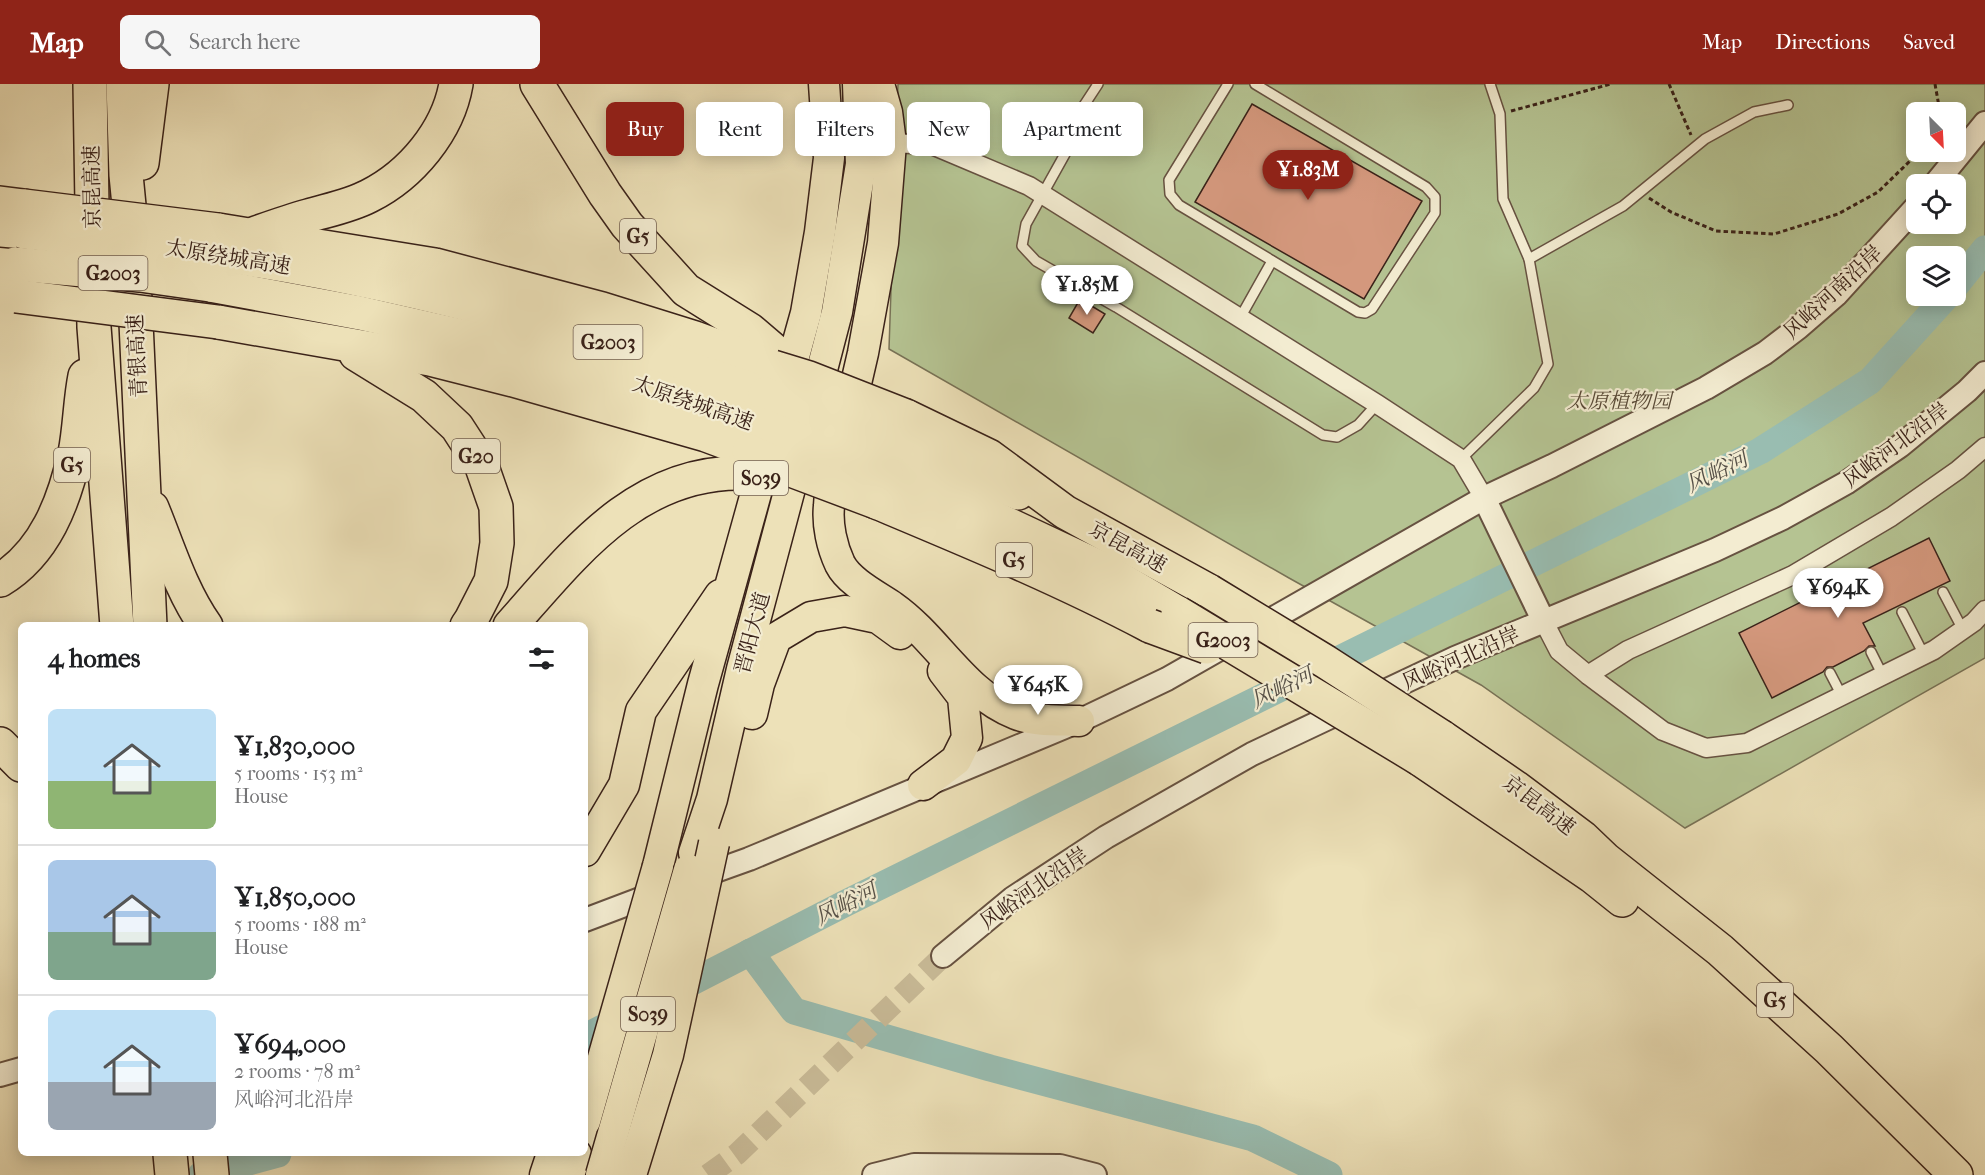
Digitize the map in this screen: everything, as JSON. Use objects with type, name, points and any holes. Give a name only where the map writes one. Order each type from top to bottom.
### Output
[{"type":"highway","name":"青银高速","points":[[123,84],[150,622]]},
{"type":"highway","points":[[132,236],[152,84]]},
{"type":"highway","points":[[12,218],[214,256],[251,234],[369,197],[395,179],[424,151],[442,126],[454,98],[456,84]]},
{"type":"highway","name":"G5","points":[[537,84],[604,194],[627,225],[686,290],[750,330],[761,410],[791,470],[891,459]]},
{"type":"highway","name":"晋阳大道","points":[[588,1108],[649,862],[687,747],[806,313],[820,232],[829,158],[824,84]]},
{"type":"highway","name":"晋阳大道","points":[[601,1175],[704,848],[712,799],[742,669],[837,312],[861,164],[858,84]]},
{"type":"highway","points":[[879,84],[885,102]]},
{"type":"highway","name":"京昆高速","points":[[87,94],[94,327]]},
{"type":"highway","points":[[890,156],[883,243],[863,353],[828,506],[830,532],[837,555],[841,566],[867,591],[894,608],[927,638],[972,686],[997,705],[1017,714],[1038,719],[1079,721]]},
{"type":"highway","points":[[251,234],[435,265],[602,309],[695,338],[761,410],[728,473],[693,478],[662,489],[632,505],[605,524],[583,544],[514,622]]},
{"type":"highway","name":"太原绕城高速","points":[[8,279],[140,275],[214,256],[360,312],[475,339],[658,389],[761,410],[891,459],[1065,512]]},
{"type":"highway","name":"G5","points":[[8,279],[218,322],[430,358],[706,435],[761,410],[809,378],[891,459]]},
{"type":"highway","points":[[94,327],[117,622]]},
{"type":"highway","name":"G5","points":[[0,580],[15,571],[41,541],[62,499],[75,451],[94,327]]},
{"type":"highway","name":"G20","points":[[339,344],[424,396],[457,427],[481,464],[496,507],[497,543],[491,581],[470,622]]},
{"type":"highway","name":"太原绕城高速","points":[[891,459],[984,513],[1103,569],[1164,619],[1268,668]]},
{"type":"highway","points":[[143,485],[181,579],[203,622]]},
{"type":"highway","name":"京昆高速","points":[[1065,512],[1209,591],[1326,662],[1706,967],[1814,1065],[1925,1175]]},
{"type":"highway","points":[[588,846],[624,785],[641,711],[735,573]]},
{"type":"highway","points":[[631,1175],[668,1055],[704,848],[734,788],[759,684],[776,638],[811,617],[845,611],[878,618],[914,644],[943,670],[963,697],[967,738],[957,760],[923,785]]},
{"type":"highway","name":"京昆高速","points":[[1268,668],[1515,787],[1720,950],[1829,1049],[1956,1175]]},
{"type":"highway","points":[[0,744],[18,762]]},
{"type":"highway","name":"S039","points":[[588,1042],[649,862]]},
{"type":"highway","points":[[170,1156],[172,1175]]},
{"type":"highway","points":[[210,1156],[212,1175]]},
{"type":"highway","points":[[545,1175],[551,1156]]},
{"type":"highway","points":[[569,1175],[575,1156]]},
{"type":"street","points":[[1943,174],[1985,123]]},
{"type":"street","points":[[895,143],[932,145],[1029,186],[1461,459],[1487,504],[1559,651],[1663,731],[1706,748],[1747,743],[1924,655],[1974,622],[1985,610]]},
{"type":"street","name":"风峪河南沿岸","points":[[588,919],[749,859],[1079,721],[1167,678],[1487,504],[1552,466],[1706,388],[1765,353],[1836,295],[1906,218]]},
{"type":"street","name":"风峪河北沿岸","points":[[943,956],[1013,898],[1069,861],[1106,837],[1243,760],[1455,658],[1540,612],[1725,545],[1783,518],[1837,488],[1900,446],[1985,374]]},
{"type":"street","points":[[1588,675],[1628,650],[1793,574],[1891,517],[1958,470],[1982,457]]},
{"type":"street","points":[[0,1075],[18,1070]]},
{"type":"street","points":[[873,1175],[914,1165],[1060,1166],[1095,1175]]},
{"type":"lane","points":[[1098,84],[1081,110],[1065,154],[1026,224],[1022,246],[1036,261],[1116,307],[1323,435],[1337,437],[1358,424],[1377,404]]},
{"type":"lane","points":[[1228,84],[1169,180],[1170,194],[1179,206],[1358,312],[1365,313],[1372,309],[1435,213],[1435,197],[1426,187],[1255,84]]},
{"type":"lane","points":[[1461,459],[1534,388],[1548,364],[1528,259],[1503,199],[1500,114],[1490,84]]},
{"type":"lane","points":[[1528,259],[1623,206],[1705,139],[1754,112],[1788,105]]},
{"type":"lane","points":[[1240,318],[1272,261]]},
{"type":"lane","points":[[1944,592],[1963,630]]},
{"type":"lane","points":[[1902,612],[1924,655]]},
{"type":"lane","points":[[1871,652],[1883,676]]},
{"type":"lane","points":[[1830,673],[1842,696]]},
{"type":"path","points":[[1500,114],[1611,84]]},
{"type":"path","points":[[1669,84],[1696,147]]},
{"type":"path","points":[[1935,84],[1938,102]]},
{"type":"path","points":[[1640,192],[1671,212],[1716,231],[1774,234],[1838,214],[1878,192],[1909,162]]},
{"type":"green space","name":"太原植物园","points":[[898,84],[1985,84],[1985,658],[1685,828],[1481,685],[889,349]]},
{"type":"building","points":[[1252,104],[1422,201],[1364,299],[1195,202]]},
{"type":"building","points":[[1080,299],[1105,314],[1093,333],[1069,318]]},
{"type":"building","points":[[1929,538],[1950,581],[1863,623],[1875,646],[1869,646],[1833,667],[1827,667],[1823,672],[1772,698],[1739,633]]},
{"type":"waterway","name":"风峪河","points":[[1966,273],[1985,249]]},
{"type":"waterway","name":"风峪河","points":[[588,1035],[846,903],[1760,451],[1870,381],[1938,306]]},
{"type":"waterway","points":[[750,952],[794,1011],[990,1068],[1253,1138],[1329,1175]]},
{"type":"waterway","name":"风峪河","points":[[201,1175],[271,1156]]},
{"type":"tunnel","points":[[708,1175],[737,1154],[943,956]]}]
